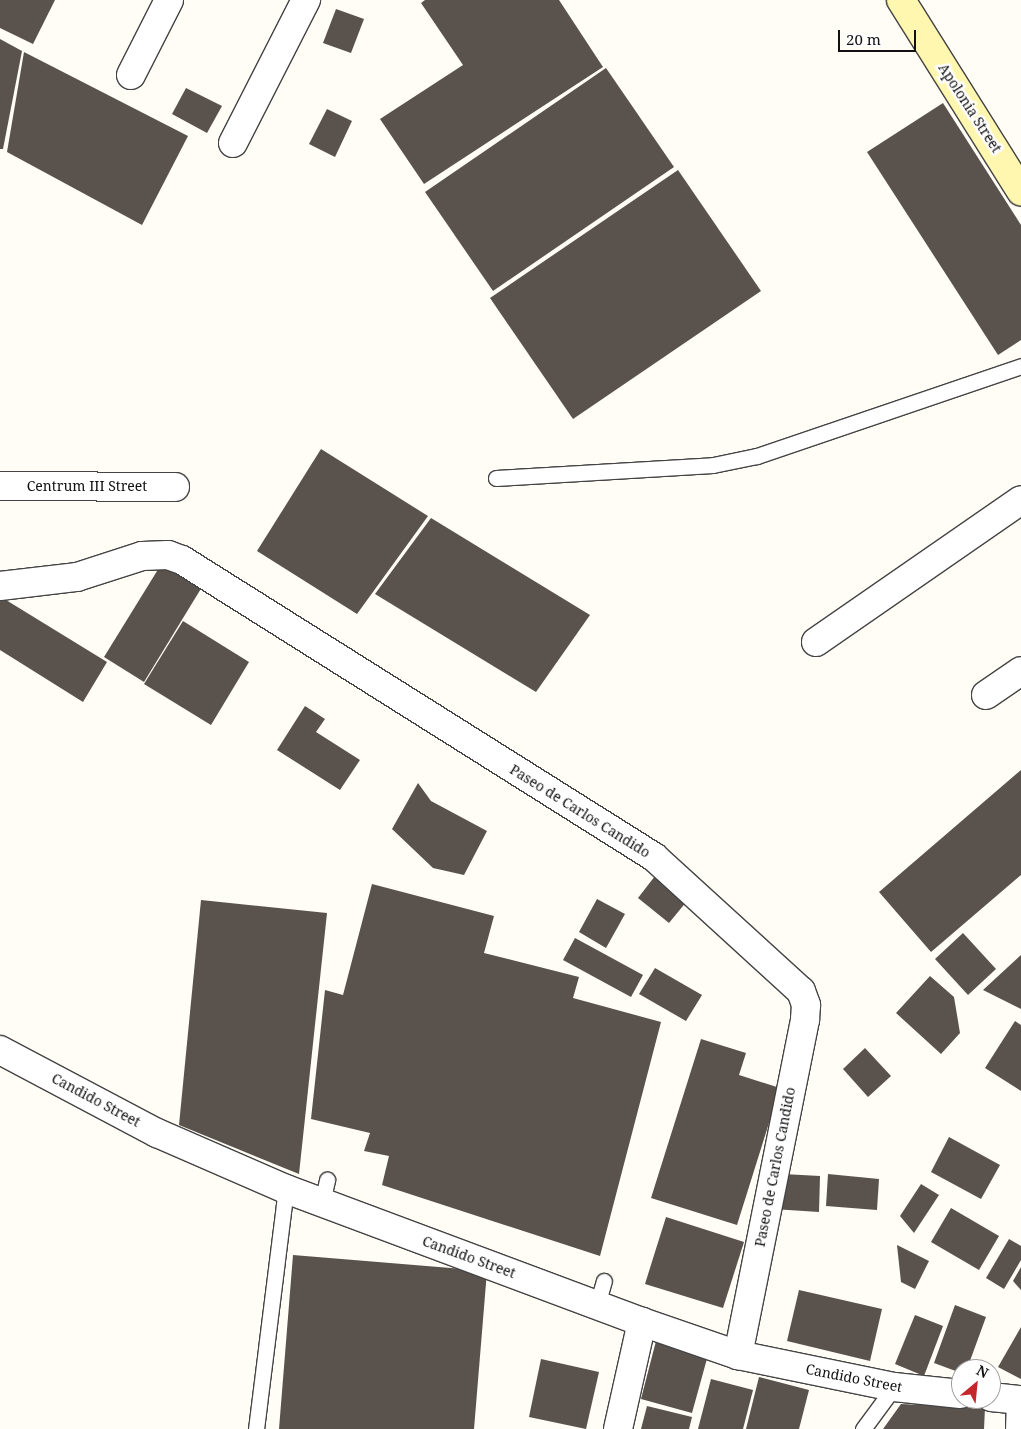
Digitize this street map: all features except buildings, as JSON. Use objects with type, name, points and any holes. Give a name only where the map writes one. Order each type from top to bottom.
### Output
[{"type":"main road","name":"Apolonia Street","points":[[901,0],[1020,188]]},
{"type":"street","points":[[132,75],[169,0]]},
{"type":"street","points":[[233,144],[306,0]]},
{"type":"street","name":"Centrum III Street","points":[[0,486],[174,487]]},
{"type":"street","points":[[816,642],[1021,500]]},
{"type":"street","name":"Paseo de Carlos Candido","points":[[0,586],[77,578],[142,556],[168,555],[182,560],[654,857],[801,991],[806,1004],[805,1020],[738,1355]]},
{"type":"street","points":[[986,695],[1021,671]]},
{"type":"street","name":"Candido Street","points":[[0,1050],[157,1133],[286,1189],[325,1191],[600,1293],[642,1322],[738,1355],[894,1387],[951,1393]]},
{"type":"street","points":[[618,1429],[642,1322]]},
{"type":"lane","points":[[496,478],[713,465],[765,453],[1021,366]]},
{"type":"lane","points":[[256,1429],[286,1189]]},
{"type":"lane","points":[[863,1429],[894,1387]]},
{"type":"lane","points":[[1009,1399],[1013,1429]]}]
